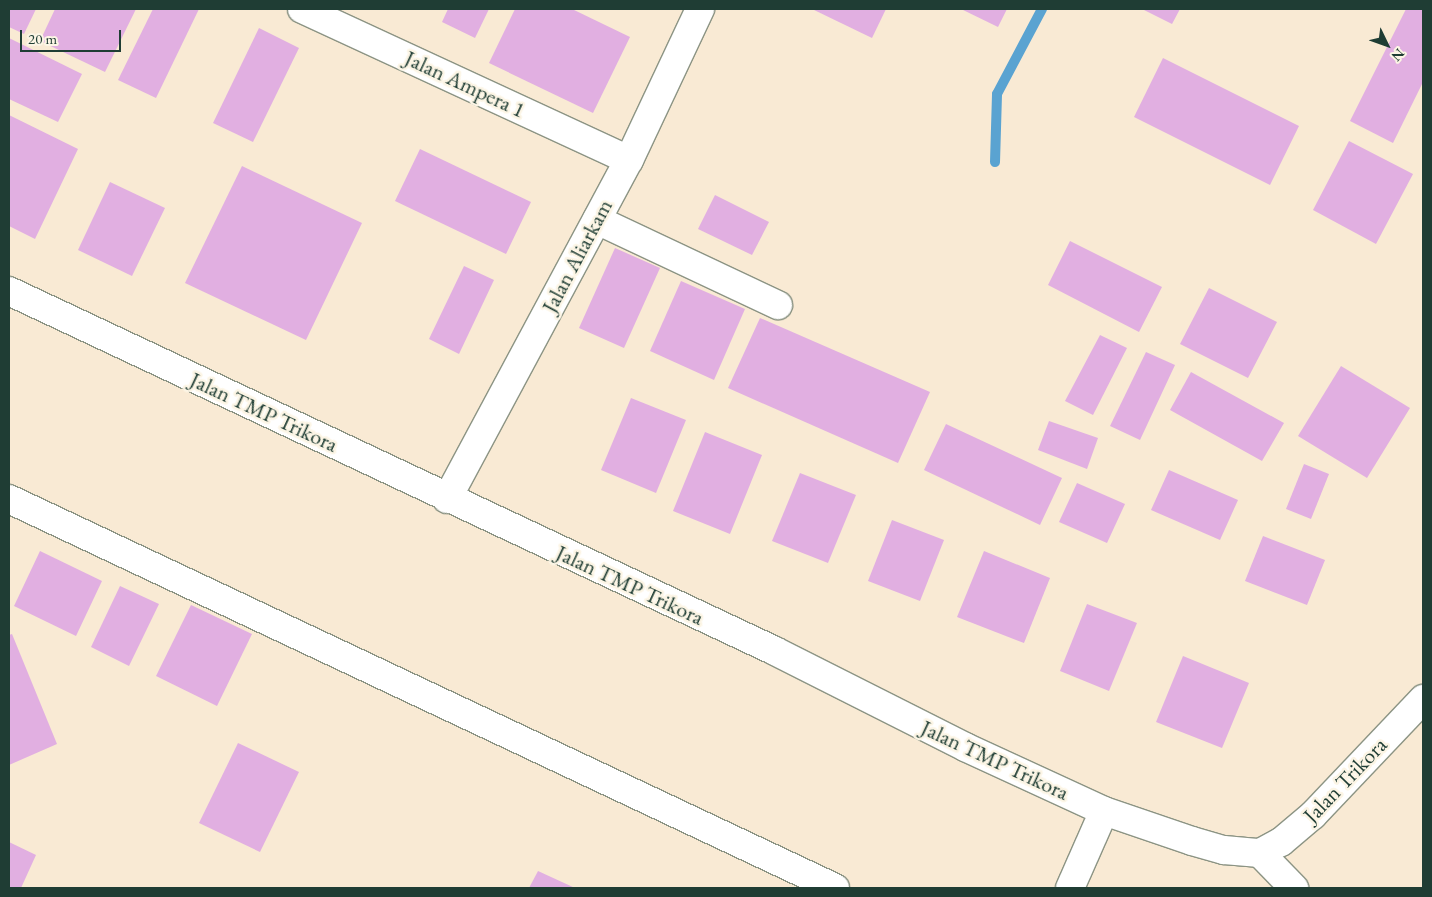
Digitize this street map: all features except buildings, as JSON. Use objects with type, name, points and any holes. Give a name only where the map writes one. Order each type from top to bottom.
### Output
[{"type":"main road","name":"Jalan Ampera 1","points":[[302,9],[629,160]]},
{"type":"main road","name":"Jalan Aliarkam","points":[[447,499],[629,160],[700,9]]},
{"type":"main road","points":[[597,220],[778,304]]},
{"type":"main road","name":"Jalan TMP Trikora","points":[[9,291],[447,499],[775,651],[965,747],[1104,811],[1224,850],[1260,853]]},
{"type":"main road","points":[[9,499],[835,888]]},
{"type":"main road","name":"Jalan Trikora","points":[[1260,853],[1281,842],[1313,816],[1423,699]]},
{"type":"main road","points":[[1070,888],[1104,811]]},
{"type":"main road","points":[[1260,853],[1294,888]]},
{"type":"waterway","points":[[995,162],[997,94],[1042,9]]}]
